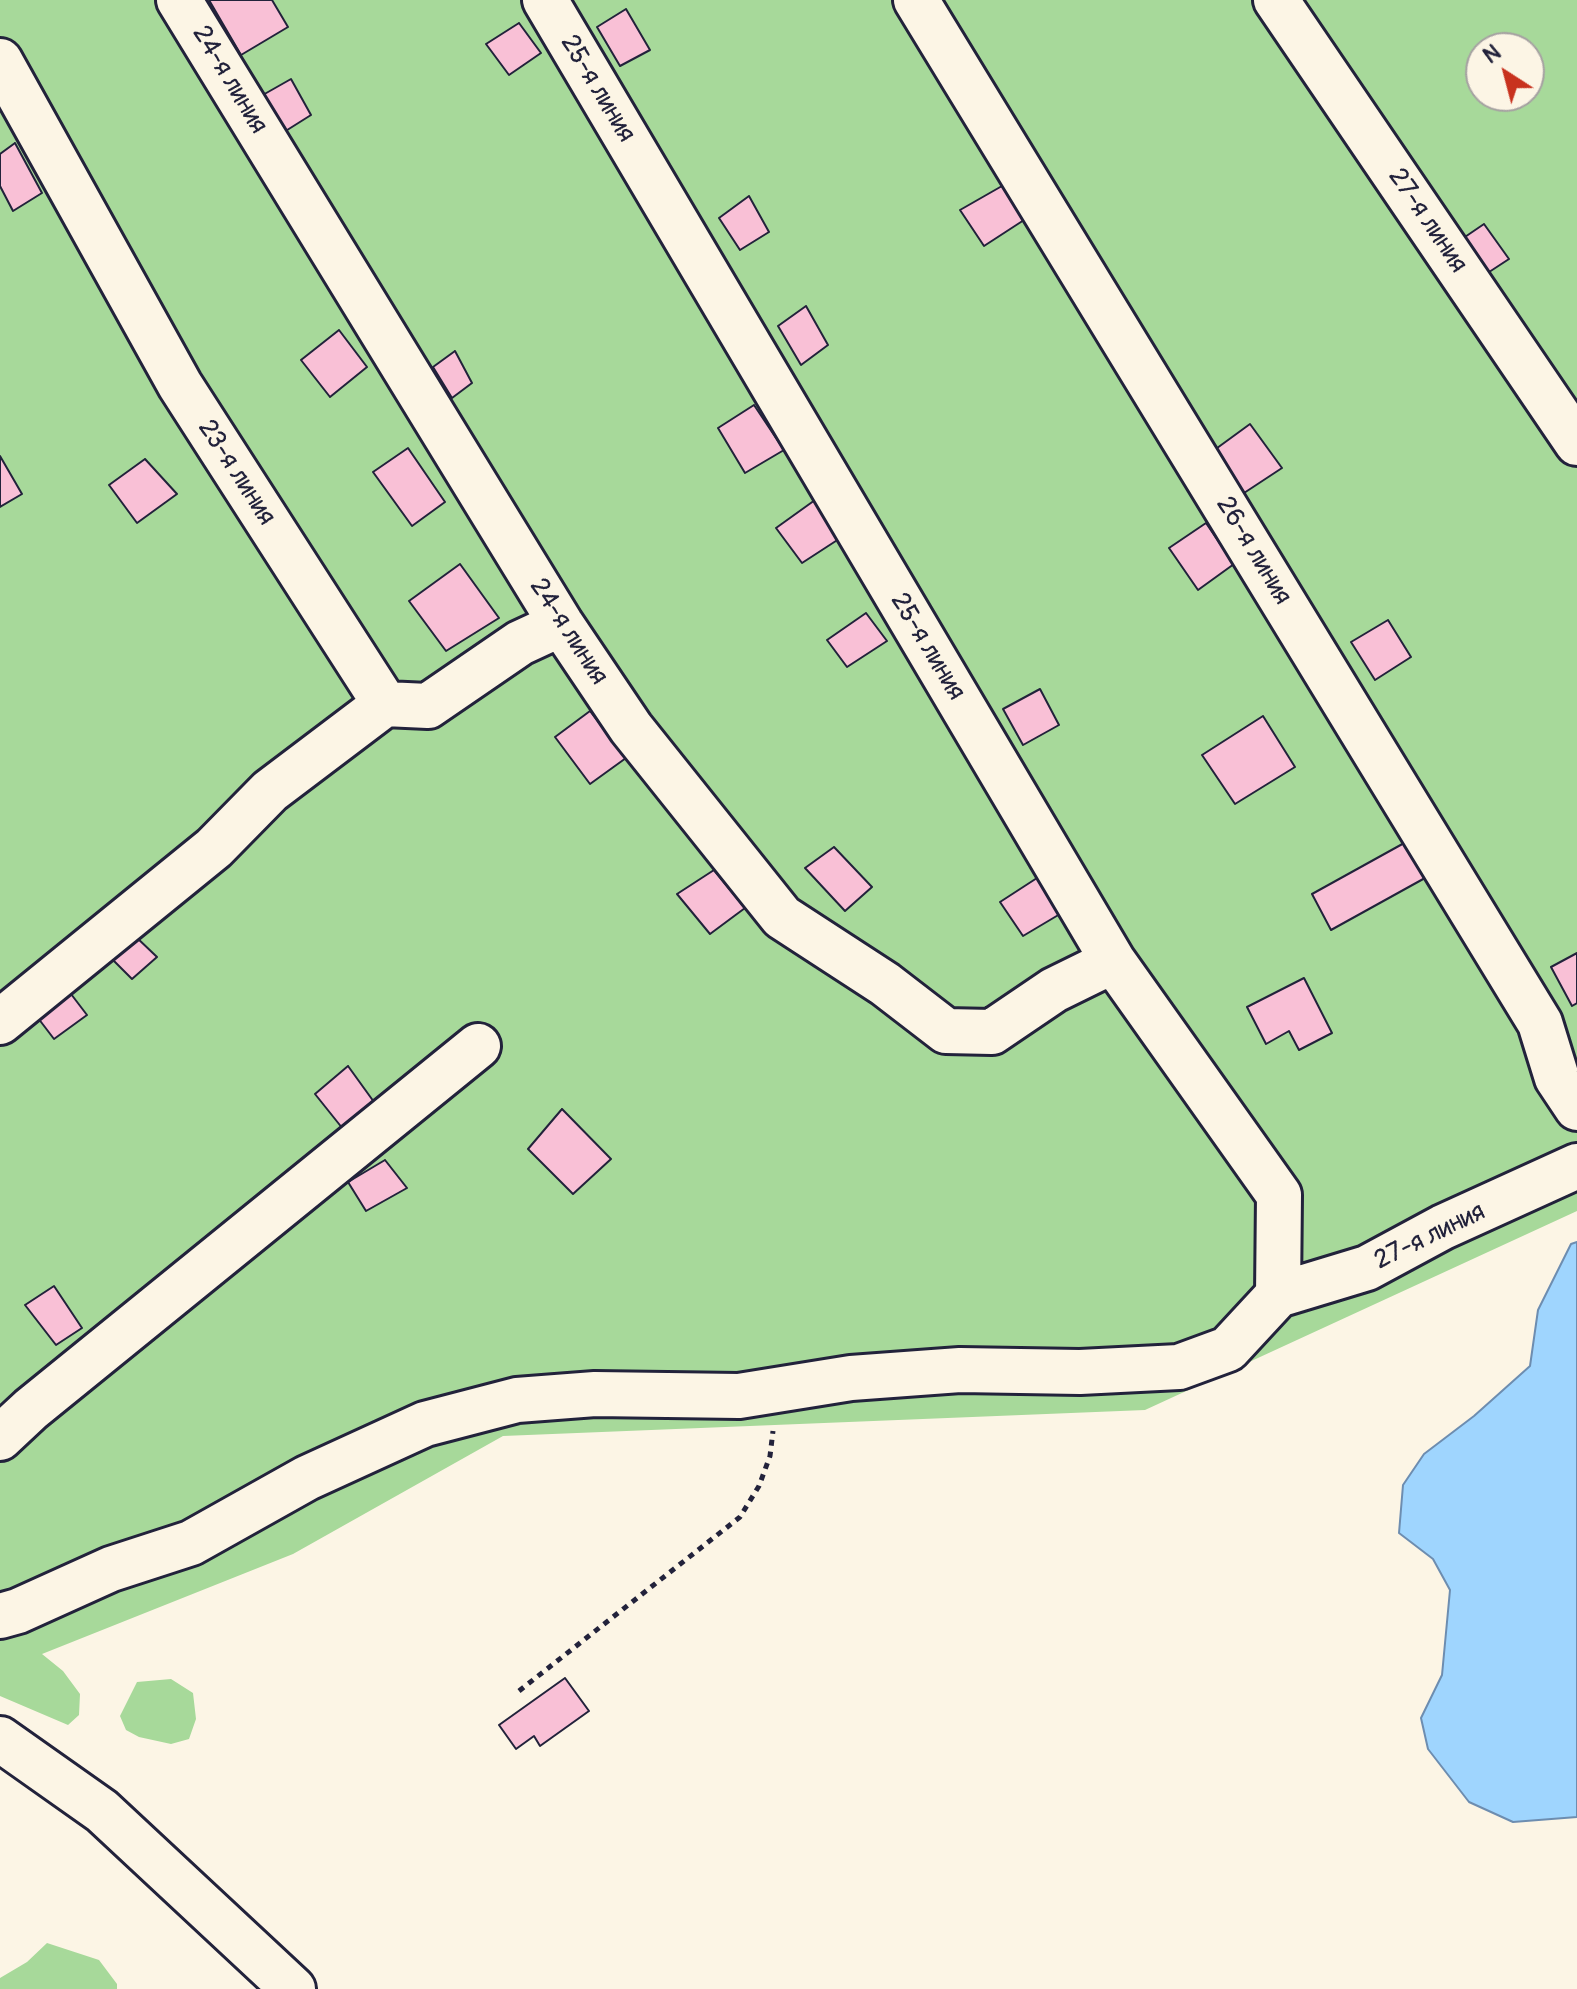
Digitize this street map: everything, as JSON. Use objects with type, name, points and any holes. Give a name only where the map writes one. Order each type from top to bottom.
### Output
[{"type":"street","name":"24-я линия","points":[[179,0],[561,624],[631,728],[782,917],[885,984],[946,1031],[992,1032],[1054,990],[1113,961]]},
{"type":"street","name":"25-я линия","points":[[545,0],[1113,961],[1279,1195],[1278,1295]]},
{"type":"street","name":"26-я линия","points":[[916,0],[1540,1023],[1557,1078],[1577,1108]]},
{"type":"street","name":"27-я линия","points":[[1276,0],[1569,416]]},
{"type":"street","name":"23-я линия","points":[[0,61],[180,385],[385,704]]},
{"type":"street","points":[[0,1022],[214,848],[270,791],[385,704],[428,706],[520,643],[561,624]]},
{"type":"street","points":[[0,1438],[31,1409],[478,1046]]},
{"type":"street","name":"27-я линия","points":[[1278,1295],[1367,1268],[1443,1227],[1577,1166]]},
{"type":"street","points":[[0,1616],[18,1611],[111,1569],[191,1543],[307,1478],[425,1424],[517,1400],[595,1394],[739,1396],[851,1378],[960,1370],[1080,1372],[1179,1367],[1228,1349],[1278,1295]]},
{"type":"street","points":[[0,1739],[102,1811],[293,1989]]},
{"type":"path","points":[[519,1691],[740,1517],[759,1486],[770,1456],[778,1390]]},
{"type":"green space","points":[[0,0],[1577,0],[1577,1211],[1145,1410],[503,1436],[293,1554],[42,1654],[63,1671],[80,1694],[79,1715],[68,1725],[0,1696]]},
{"type":"green space","points":[[171,1679],[193,1693],[196,1719],[189,1739],[171,1744],[139,1737],[126,1730],[120,1716],[137,1682]]},
{"type":"green space","points":[[47,1943],[99,1960],[117,1984],[117,1989],[0,1989],[0,1978],[27,1962]]},
{"type":"water","points":[[1577,1242],[1577,1817],[1513,1822],[1469,1802],[1428,1749],[1421,1718],[1442,1675],[1450,1590],[1433,1559],[1399,1533],[1403,1485],[1424,1454],[1474,1416],[1530,1366],[1538,1310],[1571,1244]]},
{"type":"building","points":[[209,0],[272,0],[288,27],[241,55]]},
{"type":"building","points":[[626,9],[650,50],[620,66],[597,27]]},
{"type":"building","points":[[519,23],[541,53],[509,75],[486,44]]},
{"type":"building","points":[[291,79],[311,115],[284,132],[261,96]]},
{"type":"building","points":[[15,143],[42,193],[13,211],[0,186],[0,154]]},
{"type":"building","points":[[1002,186],[1024,220],[984,246],[960,210]]},
{"type":"building","points":[[749,196],[769,232],[740,250],[719,218]]},
{"type":"building","points":[[1484,224],[1509,259],[1483,276],[1459,241]]},
{"type":"building","points":[[806,306],[828,345],[801,365],[778,326]]},
{"type":"building","points":[[339,330],[367,367],[330,397],[301,360]]},
{"type":"building","points":[[455,351],[472,383],[452,398],[433,367]]},
{"type":"building","points":[[754,405],[784,450],[745,473],[718,428]]},
{"type":"building","points":[[1250,424],[1282,468],[1244,493],[1213,451]]},
{"type":"building","points":[[408,448],[445,502],[412,526],[373,472]]},
{"type":"building","points":[[0,456],[22,494],[0,507]]},
{"type":"building","points":[[145,459],[177,494],[137,523],[109,485]]},
{"type":"building","points":[[815,500],[842,537],[802,563],[776,528]]},
{"type":"building","points":[[1206,523],[1234,564],[1198,590],[1169,548]]},
{"type":"building","points":[[460,564],[499,618],[446,651],[409,601]]},
{"type":"building","points":[[866,613],[887,641],[847,667],[827,640]]},
{"type":"building","points":[[1388,620],[1411,657],[1375,680],[1351,642]]},
{"type":"building","points":[[1040,689],[1059,725],[1023,745],[1003,709]]},
{"type":"building","points":[[590,711],[626,758],[590,784],[555,737]]},
{"type":"building","points":[[1263,716],[1295,767],[1235,804],[1202,755]]},
{"type":"building","points":[[1406,842],[1425,878],[1331,930],[1312,894]]},
{"type":"building","points":[[834,847],[872,887],[845,911],[805,868]]},
{"type":"building","points":[[714,870],[745,908],[710,934],[677,894]]},
{"type":"building","points":[[1037,878],[1060,914],[1023,936],[1000,902]]},
{"type":"building","points":[[134,935],[157,957],[132,979],[111,958]]},
{"type":"building","points":[[1577,953],[1577,1003],[1572,1006],[1551,967]]},
{"type":"building","points":[[1304,978],[1332,1033],[1299,1050],[1289,1031],[1266,1044],[1247,1007]]},
{"type":"building","points":[[71,994],[87,1015],[54,1039],[38,1018]]},
{"type":"building","points":[[348,1066],[374,1102],[343,1129],[315,1094]]},
{"type":"building","points":[[562,1109],[611,1159],[573,1194],[528,1149]]},
{"type":"building","points":[[385,1160],[407,1188],[366,1211],[348,1182]]},
{"type":"building","points":[[54,1286],[82,1328],[56,1345],[25,1305]]},
{"type":"building","points":[[565,1678],[589,1711],[540,1746],[534,1736],[516,1749],[499,1725]]}]
